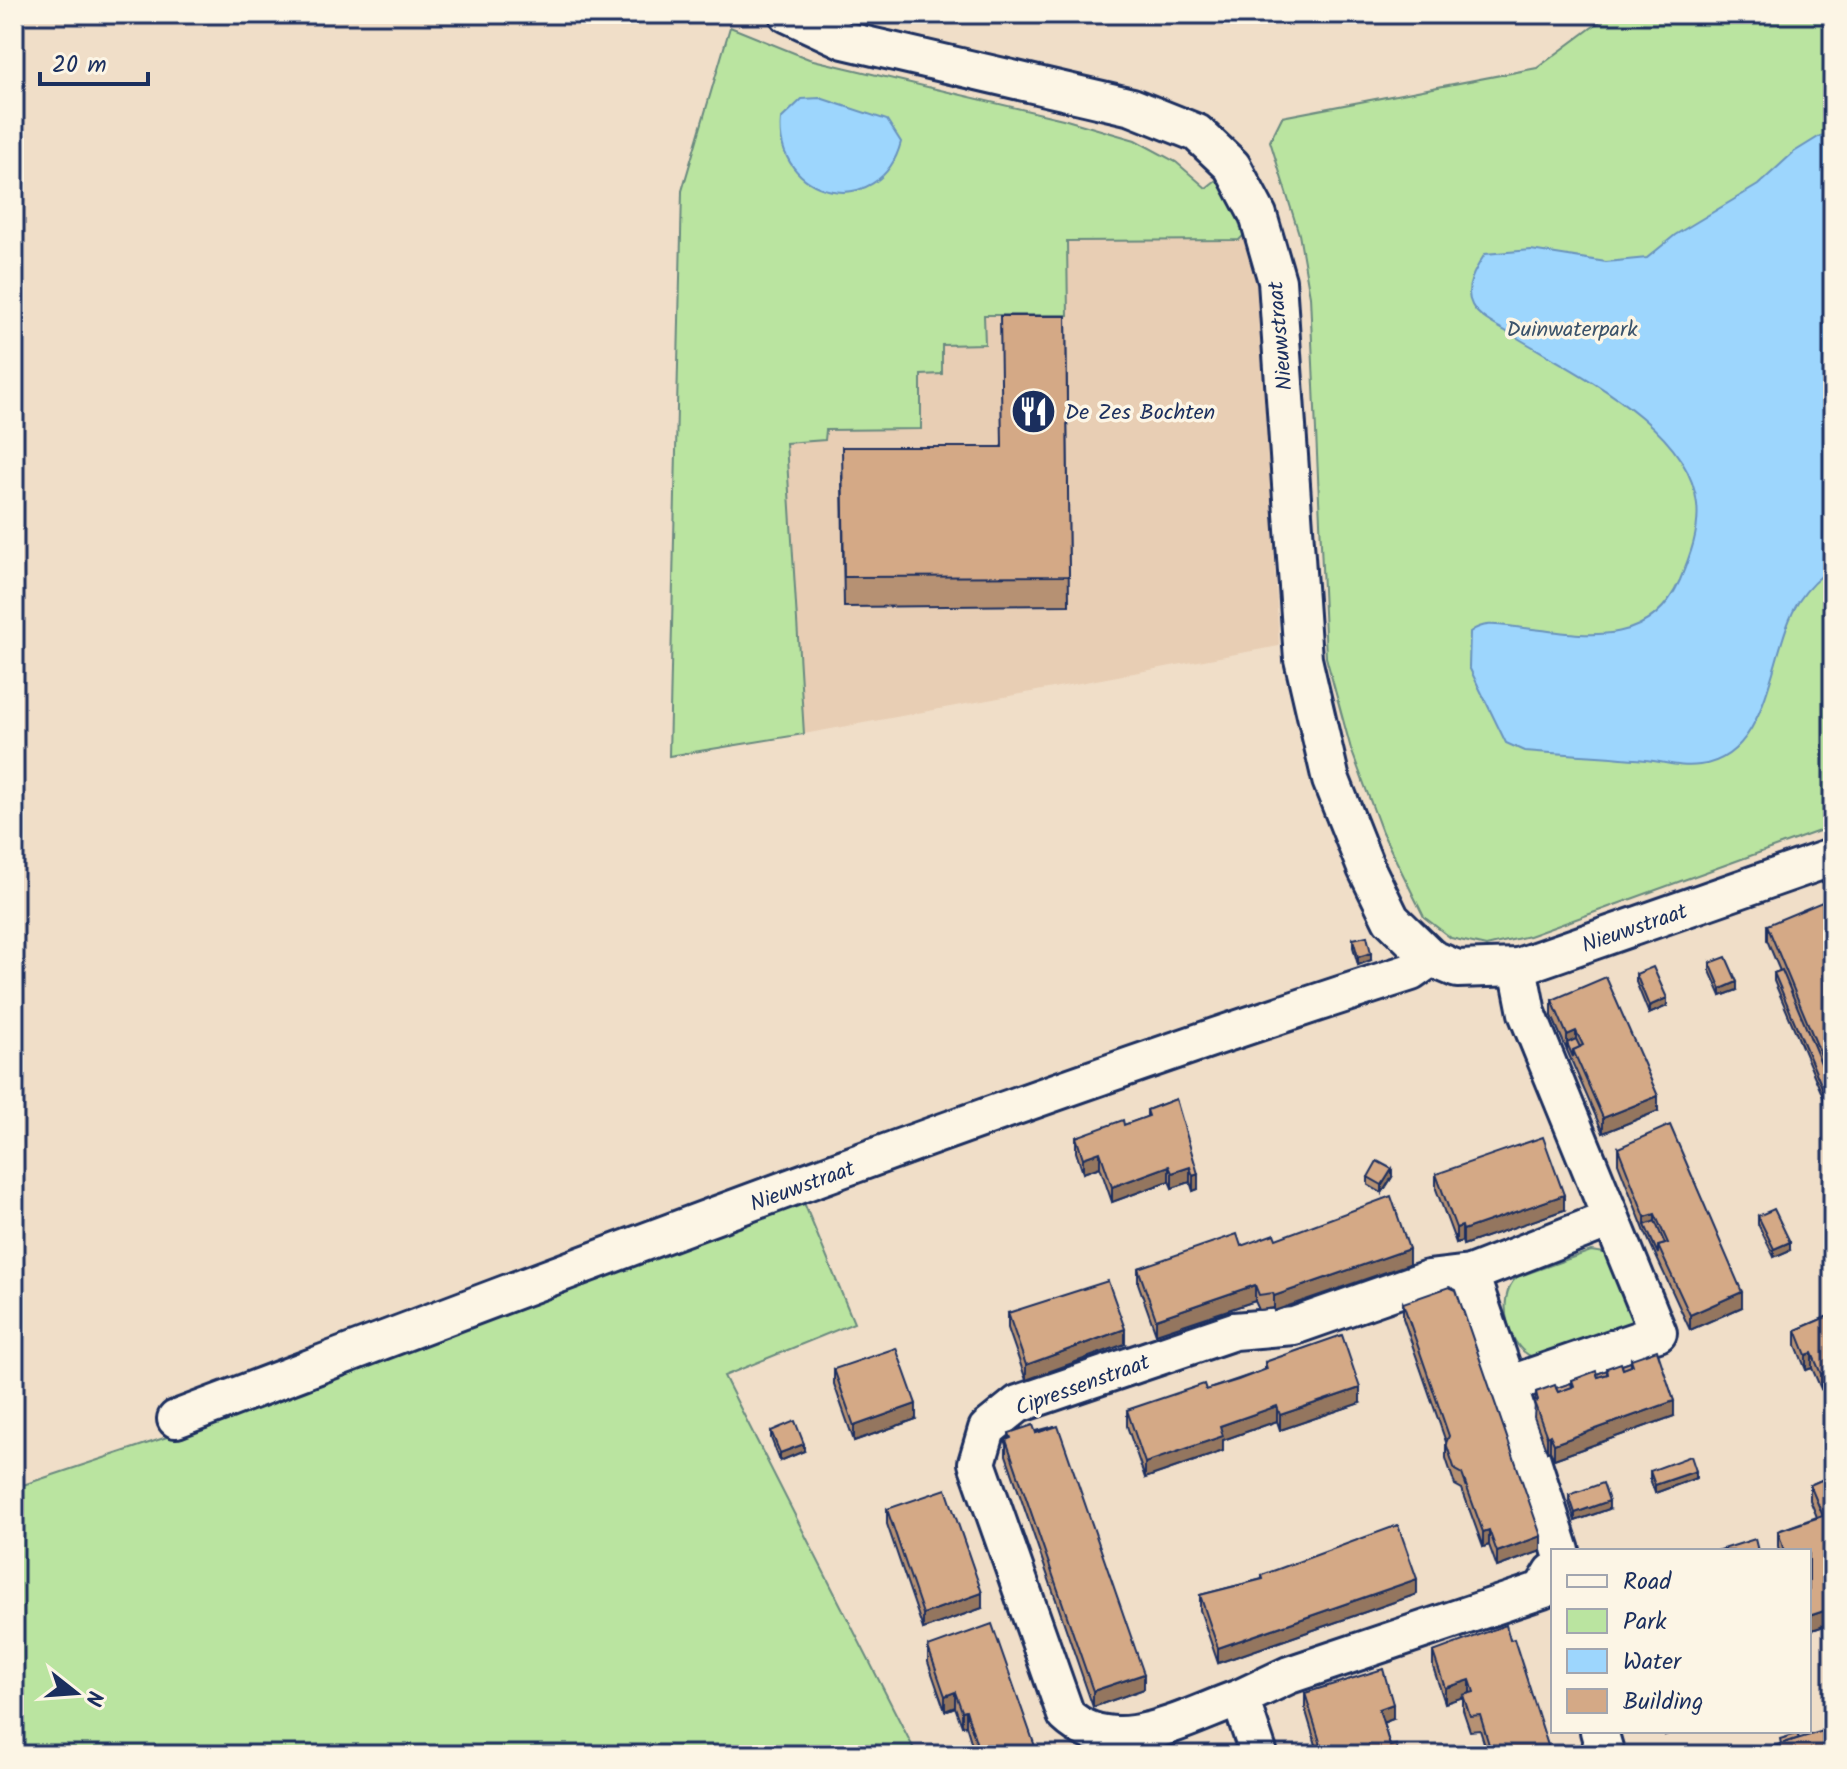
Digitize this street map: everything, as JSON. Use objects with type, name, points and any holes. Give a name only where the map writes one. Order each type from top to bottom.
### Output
[{"type":"street","name":"Nieuwstraat","points":[[788,14],[844,40],[1132,107],[1197,133],[1232,166],[1258,215],[1277,281],[1303,659],[1331,780],[1366,868],[1391,919],[1431,958],[1457,969],[1518,967],[1833,857]]},
{"type":"street","name":"Nieuwstraat","points":[[176,1419],[811,1181],[1227,1032],[1411,972],[1431,958]]},
{"type":"street","points":[[1508,1385],[1658,1333],[1527,1013],[1518,967]]},
{"type":"street","name":"Cipressenstraat","points":[[1549,1590],[1289,1675],[1240,1698],[1128,1737],[1103,1736],[1082,1730],[1066,1715],[977,1463],[987,1429],[1018,1404],[1234,1331],[1294,1326],[1428,1279],[1470,1274],[1610,1219]]},
{"type":"street","points":[[1470,1274],[1560,1549]]},
{"type":"street","points":[[1240,1698],[1259,1755]]},
{"type":"street","points":[[1600,1733],[1606,1755]]},
{"type":"shaded area","points":[[1249,230],[1261,280],[1279,646],[804,734],[786,444],[748,244],[948,345],[984,344],[984,315],[1067,241],[1239,240]]},
{"type":"green space","name":"Duinwaterpark","points":[[1610,14],[1833,14],[1833,826],[1529,936],[1486,946],[1451,938],[1424,917],[1382,832],[1351,749],[1326,657],[1310,296],[1299,234],[1270,141],[1282,117],[1537,68]]},
{"type":"green space","points":[[730,27],[809,59],[1063,119],[1135,140],[1176,162],[1206,188],[1220,177],[1249,230],[1239,240],[1067,241],[1068,315],[984,315],[985,344],[942,345],[942,374],[921,375],[921,429],[826,430],[825,440],[786,443],[804,734],[669,756],[682,191]]},
{"type":"green space","points":[[802,1198],[854,1323],[724,1376],[917,1755],[14,1755],[14,1488],[167,1437]]},
{"type":"green space","points":[[1591,1251],[1611,1254],[1634,1317],[1630,1328],[1539,1359],[1528,1355],[1519,1347],[1508,1324],[1506,1298],[1510,1286],[1517,1277]]},
{"type":"water","points":[[820,98],[887,120],[901,142],[889,168],[872,184],[852,191],[830,190],[810,182],[793,167],[783,146],[781,119],[802,99]]},
{"type":"water","points":[[1833,134],[1833,567],[1814,582],[1799,601],[1789,621],[1755,721],[1742,742],[1724,757],[1693,766],[1524,751],[1506,743],[1469,667],[1470,632],[1492,625],[1564,633],[1610,633],[1650,619],[1666,603],[1680,580],[1691,552],[1698,514],[1689,476],[1674,450],[1652,426],[1597,385],[1475,310],[1469,292],[1478,265],[1485,254],[1531,250],[1606,262],[1647,258],[1675,235],[1758,185],[1794,152],[1820,136]]},
{"type":"building","name":"De Zes Bochten","points":[[1000,316],[1066,316],[1069,576],[844,577],[842,447],[1002,447]]},
{"type":"building","points":[[1827,900],[1833,915],[1833,1084],[1767,925]]},
{"type":"building","points":[[1367,936],[1371,953],[1358,957],[1353,939]]},
{"type":"building","points":[[1726,957],[1737,982],[1721,989],[1710,963]]},
{"type":"building","points":[[1653,967],[1667,998],[1649,1006],[1636,974]]},
{"type":"building","points":[[1782,970],[1833,1092],[1833,1113],[1774,973]]},
{"type":"building","points":[[1606,977],[1658,1096],[1603,1118],[1573,1050],[1583,1045],[1576,1031],[1567,1035],[1552,1000]]},
{"type":"building","points":[[1576,1039],[1580,1047],[1573,1050],[1573,1057],[1567,1043]]},
{"type":"building","points":[[1176,1099],[1198,1174],[1193,1176],[1190,1167],[1172,1173],[1169,1166],[1112,1187],[1100,1152],[1083,1158],[1076,1137],[1123,1120],[1124,1125],[1149,1116],[1147,1110]]},
{"type":"building","points":[[1670,1125],[1742,1292],[1690,1315],[1658,1246],[1668,1243],[1655,1214],[1645,1217],[1618,1148]]},
{"type":"building","points":[[1543,1137],[1564,1195],[1463,1230],[1462,1226],[1456,1228],[1436,1174]]},
{"type":"building","points":[[1377,1161],[1392,1169],[1382,1185],[1368,1177]]},
{"type":"building","points":[[1833,1178],[1833,1191],[1831,1192],[1826,1180]]},
{"type":"building","points":[[1391,1196],[1409,1249],[1274,1296],[1273,1293],[1259,1295],[1255,1285],[1156,1319],[1138,1268],[1237,1234],[1241,1246],[1274,1234],[1276,1239]]},
{"type":"building","points":[[1774,1209],[1790,1242],[1774,1249],[1758,1216]]},
{"type":"building","points":[[1655,1221],[1665,1244],[1658,1246],[1658,1254],[1645,1225]]},
{"type":"building","points":[[1108,1281],[1125,1329],[1026,1365],[1008,1313]]},
{"type":"building","points":[[1449,1287],[1456,1290],[1541,1536],[1497,1552],[1489,1530],[1483,1532],[1462,1474],[1455,1470],[1446,1443],[1449,1436],[1403,1303]]},
{"type":"building","points":[[1833,1314],[1833,1375],[1831,1370],[1821,1374],[1812,1353],[1806,1355],[1796,1330]]},
{"type":"building","points":[[1342,1335],[1360,1388],[1280,1415],[1277,1406],[1220,1426],[1223,1436],[1145,1463],[1127,1410],[1204,1384],[1206,1390],[1238,1380],[1267,1369],[1265,1362]]},
{"type":"building","points":[[896,1348],[916,1404],[854,1426],[834,1369]]},
{"type":"building","points":[[1657,1350],[1674,1401],[1554,1444],[1550,1435],[1547,1437],[1534,1402],[1538,1401],[1536,1392],[1555,1385],[1558,1392],[1574,1386],[1572,1380],[1596,1371],[1598,1377],[1608,1374],[1607,1368],[1621,1363],[1623,1369],[1633,1365],[1631,1359]]},
{"type":"building","points":[[1571,1383],[1572,1387],[1558,1392],[1556,1388]]},
{"type":"building","points":[[795,1421],[804,1444],[780,1453],[771,1431]]},
{"type":"building","points":[[1033,1425],[1036,1433],[1058,1426],[1144,1674],[1093,1691],[1006,1440],[1011,1438],[1009,1433]]},
{"type":"building","points":[[1833,1429],[1833,1446],[1827,1432]]},
{"type":"building","points":[[1691,1456],[1696,1471],[1655,1485],[1650,1471]]},
{"type":"building","points":[[1833,1475],[1833,1608],[1811,1615],[1811,1549],[1783,1549],[1778,1531],[1823,1516],[1810,1485]]},
{"type":"building","points":[[1603,1483],[1609,1501],[1575,1513],[1569,1495]]},
{"type":"building","points":[[946,1489],[982,1593],[923,1614],[887,1509]]},
{"type":"building","points":[[1398,1525],[1417,1579],[1218,1648],[1200,1595],[1263,1579],[1262,1575]]},
{"type":"building","points":[[1755,1539],[1758,1549],[1723,1549]]},
{"type":"building","points":[[992,1624],[1038,1755],[980,1755],[966,1710],[962,1711],[955,1692],[945,1696],[928,1647]]},
{"type":"building","points":[[1506,1625],[1510,1640],[1514,1639],[1551,1755],[1473,1755],[1490,1748],[1480,1715],[1470,1716],[1463,1695],[1474,1692],[1470,1680],[1445,1688],[1433,1652]]},
{"type":"building","points":[[1383,1669],[1393,1704],[1379,1709],[1390,1746],[1396,1745],[1399,1755],[1324,1755],[1305,1693]]},
{"type":"building","points":[[1833,1728],[1833,1755],[1744,1755]]},
{"type":"building","points":[[1797,1734],[1799,1738],[1781,1744],[1780,1739]]},
{"type":"place","name":"De Zes Bochten","points":[[1034,411]]}]
